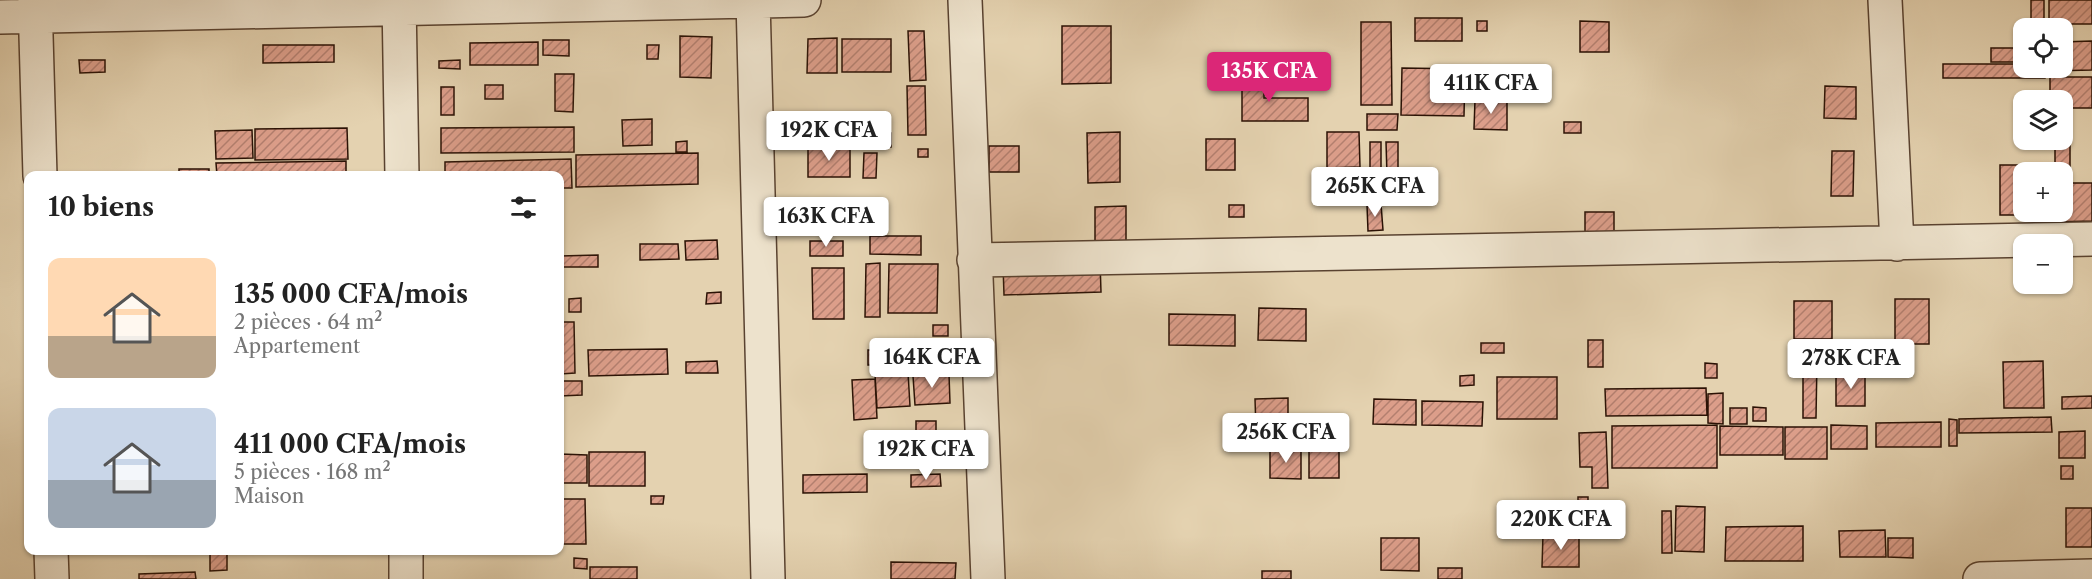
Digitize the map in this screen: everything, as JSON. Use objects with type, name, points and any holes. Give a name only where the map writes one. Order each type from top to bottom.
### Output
[{"type":"street","points":[[0,17],[35,8],[804,0]]},
{"type":"street","points":[[965,0],[988,579]]},
{"type":"street","points":[[1886,0],[1897,244]]},
{"type":"street","points":[[753,1],[768,579]]},
{"type":"street","points":[[399,4],[402,171]]},
{"type":"street","points":[[35,8],[40,171]]},
{"type":"street","points":[[974,260],[2092,239]]},
{"type":"street","points":[[51,555],[52,579]]},
{"type":"street","points":[[406,555],[406,579]]},
{"type":"street","points":[[1980,579],[2092,576]]},
{"type":"building","points":[[2031,0],[2044,0],[2044,18],[2031,18]]},
{"type":"building","points":[[2049,0],[2092,0],[2092,24],[2073,24],[2073,18],[2049,18]]},
{"type":"building","points":[[1415,18],[1462,18],[1462,41],[1415,41]]},
{"type":"building","points":[[1477,21],[1487,21],[1487,31],[1477,31]]},
{"type":"building","points":[[1580,21],[1609,22],[1609,52],[1580,52]]},
{"type":"building","points":[[1361,22],[1391,22],[1392,105],[1361,105]]},
{"type":"building","points":[[1062,26],[1111,26],[1111,83],[1062,84]]},
{"type":"building","points":[[908,31],[924,31],[926,80],[910,81]]},
{"type":"building","points":[[680,36],[712,37],[711,78],[680,77]]},
{"type":"building","points":[[837,38],[837,73],[807,73],[808,39]]},
{"type":"building","points":[[842,39],[891,39],[891,72],[842,72]]},
{"type":"building","points":[[543,40],[569,40],[569,56],[543,55]]},
{"type":"building","points":[[2092,41],[2092,70],[2073,70],[2073,42]]},
{"type":"building","points":[[538,42],[538,65],[470,65],[470,43]]},
{"type":"building","points":[[263,45],[334,45],[334,62],[263,63]]},
{"type":"building","points":[[647,45],[659,45],[658,59],[647,59]]},
{"type":"building","points":[[1991,48],[2013,48],[2013,62],[1991,62]]},
{"type":"building","points":[[79,60],[105,60],[105,72],[80,73]]},
{"type":"building","points":[[460,60],[460,69],[439,68],[439,61]]},
{"type":"building","points":[[1943,64],[2013,64],[2013,78],[1943,78]]},
{"type":"building","points":[[1402,68],[1465,69],[1464,116],[1401,115]]},
{"type":"building","points":[[555,74],[574,74],[573,112],[555,111]]},
{"type":"building","points":[[1242,74],[1264,74],[1264,98],[1308,98],[1308,121],[1242,121]]},
{"type":"building","points":[[2092,77],[2092,108],[2073,108],[2073,90],[2050,90],[2050,78]]},
{"type":"building","points":[[485,85],[503,85],[503,99],[485,99]]},
{"type":"building","points":[[907,86],[925,86],[926,135],[908,135]]},
{"type":"building","points":[[1825,86],[1856,87],[1856,119],[1824,118]]},
{"type":"building","points":[[441,87],[454,87],[454,115],[441,115]]},
{"type":"building","points":[[1475,100],[1507,100],[1507,130],[1474,129]]},
{"type":"building","points":[[1367,114],[1398,114],[1397,130],[1367,130]]},
{"type":"building","points":[[652,119],[652,145],[623,146],[622,120]]},
{"type":"building","points":[[812,119],[860,119],[859,129],[812,129]]},
{"type":"building","points":[[1564,122],[1581,122],[1581,133],[1564,133]]},
{"type":"building","points":[[574,127],[574,152],[441,153],[441,128]]},
{"type":"building","points":[[347,128],[348,159],[255,160],[255,129]]},
{"type":"building","points":[[252,130],[253,158],[216,159],[215,131]]},
{"type":"building","points":[[789,130],[803,130],[804,149],[789,149]]},
{"type":"building","points":[[1120,132],[1120,182],[1088,183],[1087,133]]},
{"type":"building","points":[[1327,132],[1359,132],[1360,167],[1327,168]]},
{"type":"building","points":[[809,133],[891,133],[891,147],[810,147]]},
{"type":"building","points":[[1206,139],[1235,139],[1235,170],[1206,170]]},
{"type":"building","points":[[687,141],[687,152],[676,152],[676,142]]},
{"type":"building","points":[[1370,142],[1381,142],[1381,176],[1370,176]]},
{"type":"building","points":[[1386,142],[1398,142],[1398,175],[1387,175]]},
{"type":"building","points":[[850,146],[850,177],[808,177],[808,147]]},
{"type":"building","points":[[989,146],[1019,146],[1019,172],[989,172]]},
{"type":"building","points":[[918,149],[928,149],[928,157],[918,157]]},
{"type":"building","points":[[2055,150],[2070,150],[2070,162],[2055,162]]},
{"type":"building","points":[[1832,151],[1854,151],[1853,196],[1831,196]]},
{"type":"building","points":[[698,153],[698,184],[576,187],[576,155]]},
{"type":"building","points":[[864,153],[877,153],[876,178],[863,178]]},
{"type":"building","points":[[571,159],[572,188],[564,188],[564,171],[445,171],[445,162]]},
{"type":"building","points":[[346,161],[346,171],[217,171],[216,163]]},
{"type":"building","points":[[2000,165],[2013,165],[2013,215],[2000,215]]},
{"type":"building","points":[[179,169],[209,169],[209,171],[179,171]]},
{"type":"building","points":[[2073,183],[2092,183],[2092,221],[2073,222]]},
{"type":"building","points":[[1381,204],[1383,230],[1368,231],[1367,205]]},
{"type":"building","points":[[1229,205],[1244,205],[1244,217],[1229,217]]},
{"type":"building","points":[[1126,206],[1126,255],[1095,255],[1095,207]]},
{"type":"building","points":[[1585,212],[1614,212],[1614,239],[1585,239]]},
{"type":"building","points":[[870,236],[921,236],[921,255],[870,254]]},
{"type":"building","points":[[717,240],[718,259],[686,260],[685,241]]},
{"type":"building","points":[[810,241],[843,241],[843,256],[810,256]]},
{"type":"building","points":[[640,244],[678,244],[679,259],[640,260]]},
{"type":"building","points":[[598,255],[598,267],[564,267],[564,256]]},
{"type":"building","points":[[1100,261],[1101,292],[1004,295],[1003,265]]},
{"type":"building","points":[[880,263],[880,317],[865,317],[866,264]]},
{"type":"building","points":[[889,264],[938,264],[937,313],[888,313]]},
{"type":"building","points":[[812,268],[844,268],[844,319],[813,319]]},
{"type":"building","points":[[721,292],[721,303],[706,304],[707,293]]},
{"type":"building","points":[[581,298],[581,312],[569,312],[569,299]]},
{"type":"building","points":[[1895,299],[1929,299],[1929,344],[1895,344]]},
{"type":"building","points":[[1794,301],[1832,301],[1832,339],[1794,339]]},
{"type":"building","points":[[1259,308],[1306,309],[1306,341],[1258,340]]},
{"type":"building","points":[[1169,314],[1235,315],[1235,346],[1169,345]]},
{"type":"building","points":[[564,322],[574,322],[575,373],[564,374]]},
{"type":"building","points":[[933,325],[948,325],[948,336],[933,336]]},
{"type":"building","points":[[1588,340],[1603,340],[1603,367],[1588,367]]},
{"type":"building","points":[[1481,343],[1504,343],[1504,353],[1481,353]]},
{"type":"building","points":[[887,348],[915,348],[916,363],[887,363]]},
{"type":"building","points":[[667,349],[668,374],[589,376],[588,350]]},
{"type":"building","points":[[868,350],[883,350],[883,365],[868,365]]},
{"type":"building","points":[[1803,360],[1817,360],[1816,418],[1803,418]]},
{"type":"building","points":[[717,361],[718,373],[686,373],[686,362]]},
{"type":"building","points":[[2043,361],[2044,408],[2004,408],[2003,362]]},
{"type":"building","points":[[1705,363],[1717,364],[1717,378],[1705,378]]},
{"type":"building","points":[[908,372],[910,406],[877,408],[875,374]]},
{"type":"building","points":[[949,374],[950,403],[915,405],[913,376]]},
{"type":"building","points":[[1865,374],[1865,406],[1836,406],[1836,375]]},
{"type":"building","points":[[1474,375],[1474,385],[1460,386],[1460,376]]},
{"type":"building","points":[[1497,377],[1557,377],[1557,419],[1497,419]]},
{"type":"building","points":[[875,379],[877,418],[854,420],[852,380]]},
{"type":"building","points":[[564,381],[582,381],[582,395],[564,396]]},
{"type":"building","points":[[1706,388],[1707,415],[1606,416],[1605,389]]},
{"type":"building","points":[[1723,393],[1723,424],[1708,423],[1708,394]]},
{"type":"building","points":[[2092,396],[2092,408],[2062,409],[2062,397]]},
{"type":"building","points":[[1288,398],[1288,430],[1256,430],[1255,399]]},
{"type":"building","points":[[1374,399],[1416,400],[1416,425],[1373,424]]},
{"type":"building","points":[[1422,401],[1483,402],[1482,426],[1422,425]]},
{"type":"building","points":[[1753,407],[1766,408],[1766,421],[1753,421]]},
{"type":"building","points":[[1730,408],[1747,408],[1747,424],[1730,424]]},
{"type":"building","points":[[2051,417],[2052,432],[1959,433],[1959,419]]},
{"type":"building","points":[[1949,419],[1957,420],[1957,446],[1949,446]]},
{"type":"building","points":[[916,421],[936,421],[936,442],[916,443]]},
{"type":"building","points":[[1941,422],[1941,447],[1876,447],[1876,423]]},
{"type":"building","points":[[1717,425],[1717,468],[1612,468],[1612,426]]},
{"type":"building","points":[[1831,425],[1867,426],[1867,449],[1831,449]]},
{"type":"building","points":[[1720,426],[1783,427],[1783,455],[1720,455]]},
{"type":"building","points":[[1785,427],[1827,427],[1827,459],[1785,459]]},
{"type":"building","points":[[2085,431],[2085,458],[2059,458],[2059,432]]},
{"type":"building","points":[[1606,432],[1608,488],[1592,488],[1592,467],[1580,467],[1579,433]]},
{"type":"building","points":[[1301,448],[1301,479],[1270,478],[1270,449]]},
{"type":"building","points":[[1309,448],[1339,448],[1339,478],[1309,478]]},
{"type":"building","points":[[589,452],[645,452],[645,486],[589,486]]},
{"type":"building","points":[[564,454],[587,455],[587,483],[564,483]]},
{"type":"building","points":[[2061,466],[2073,466],[2073,479],[2061,479]]},
{"type":"building","points":[[867,474],[867,492],[803,493],[803,475]]},
{"type":"building","points":[[940,474],[941,486],[911,487],[911,475]]},
{"type":"building","points":[[651,496],[664,496],[663,504],[651,504]]},
{"type":"building","points":[[1578,497],[1588,497],[1588,509],[1578,509]]},
{"type":"building","points":[[564,499],[585,499],[586,544],[564,544]]},
{"type":"building","points":[[1676,506],[1705,507],[1704,552],[1675,551]]},
{"type":"building","points":[[2066,508],[2092,508],[2092,547],[2066,547]]},
{"type":"building","points":[[1662,511],[1671,511],[1672,553],[1662,553]]},
{"type":"building","points":[[1803,526],[1803,561],[1725,561],[1726,527]]},
{"type":"building","points":[[1885,530],[1886,557],[1840,557],[1839,531]]},
{"type":"building","points":[[1543,534],[1579,535],[1579,567],[1542,567]]},
{"type":"building","points":[[1381,538],[1419,538],[1419,571],[1381,570]]},
{"type":"building","points":[[1888,538],[1913,538],[1913,558],[1888,557]]},
{"type":"building","points":[[210,555],[227,555],[227,570],[210,571]]},
{"type":"building","points":[[574,558],[587,559],[587,569],[574,568]]},
{"type":"building","points":[[891,562],[956,563],[955,579],[891,579]]},
{"type":"building","points":[[590,567],[637,567],[637,579],[590,579]]},
{"type":"building","points":[[1438,568],[1462,568],[1462,579],[1438,579]]},
{"type":"building","points":[[1262,571],[1291,571],[1291,579],[1262,579]]},
{"type":"building","points":[[195,572],[196,579],[139,579],[139,574]]}]
